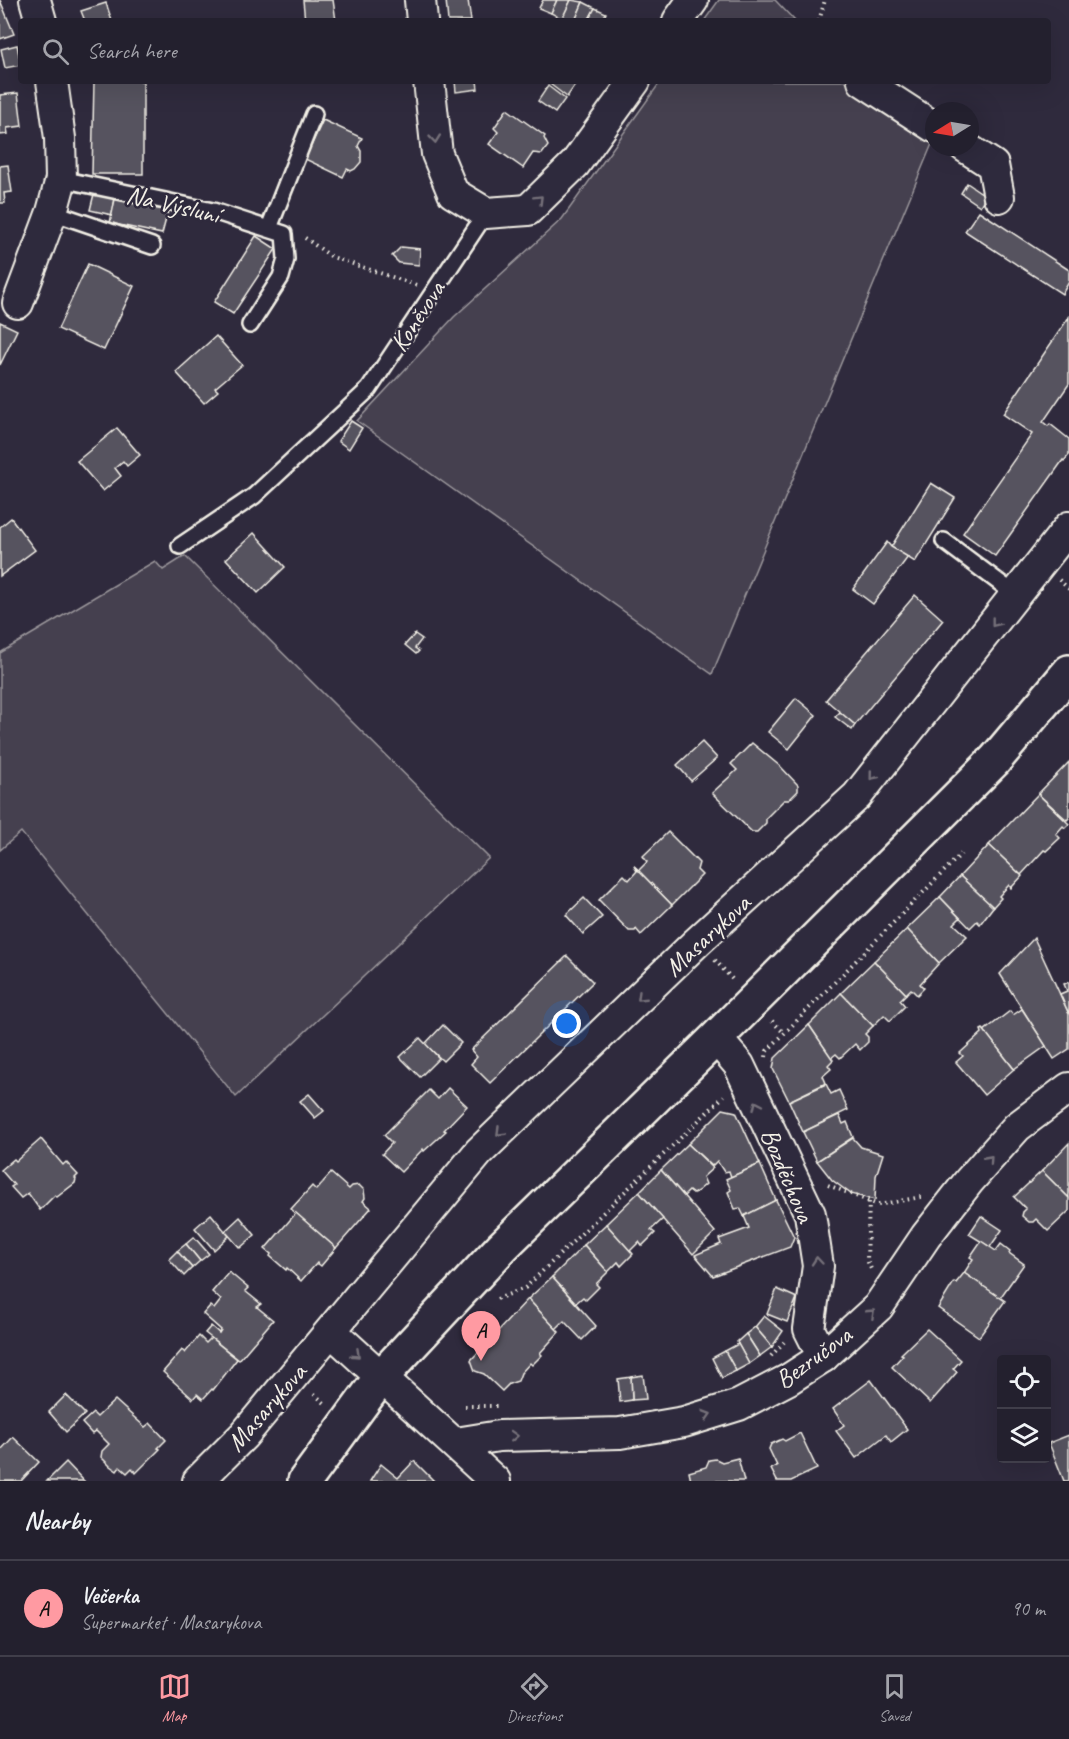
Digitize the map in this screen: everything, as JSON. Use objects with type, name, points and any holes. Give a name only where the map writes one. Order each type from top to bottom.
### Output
[{"type":"street","points":[[36,0],[40,18]]},
{"type":"street","points":[[420,0],[422,18]]},
{"type":"street","points":[[680,18],[693,0]]},
{"type":"street","points":[[18,303],[52,212],[61,179],[60,138],[52,84]]},
{"type":"street","points":[[429,84],[437,154],[453,194],[486,213],[528,210],[575,164],[633,84]]},
{"type":"street","points":[[868,84],[925,121]]},
{"type":"street","points":[[979,156],[993,165],[999,197]]},
{"type":"street","name":"Masarykova","points":[[198,1481],[244,1435],[479,1152],[698,942],[857,795],[1069,527]]},
{"type":"street","points":[[305,1481],[381,1377],[503,1246],[995,760],[1069,672]]},
{"type":"street","name":"Bozděchova","points":[[716,1038],[738,1065],[810,1214],[818,1266],[809,1329],[823,1357]]},
{"type":"street","name":"Bezručova","points":[[456,1443],[499,1436],[620,1433],[684,1422],[739,1405],[789,1379],[823,1357],[878,1307],[926,1236],[969,1181],[1017,1127],[1069,1088]]},
{"type":"street","points":[[331,1330],[495,1481]]},
{"type":"lane","points":[[269,228],[314,114]]},
{"type":"lane","name":"Na Výsluní","points":[[61,179],[213,211],[292,234]]},
{"type":"lane","points":[[52,212],[153,246]]},
{"type":"lane","name":"Koněvova","points":[[180,546],[254,496],[369,390],[486,213]]},
{"type":"lane","points":[[249,325],[281,278],[292,234]]},
{"type":"lane","points":[[944,541],[1016,595]]},
{"type":"path","points":[[820,18],[825,0]]},
{"type":"path","points":[[292,234],[332,257],[433,292]]},
{"type":"path","points":[[766,1061],[767,1051],[961,854]]},
{"type":"path","points":[[709,954],[732,979]]},
{"type":"path","points":[[497,1299],[525,1288],[731,1089]]},
{"type":"path","points":[[822,1183],[878,1205],[927,1196]]},
{"type":"path","points":[[869,1202],[867,1260],[873,1272]]},
{"type":"path","points":[[771,1357],[791,1334]]},
{"type":"shaded area","points":[[719,0],[775,0],[792,18],[706,18]]},
{"type":"shaded area","points":[[659,84],[877,84],[925,130],[925,156],[927,156],[712,674],[357,421],[454,317],[562,219]]},
{"type":"shaded area","points":[[185,556],[489,858],[236,1097],[21,832],[0,850],[0,653],[155,561],[163,570]]},
{"type":"building","points":[[0,0],[14,34],[0,39]]},
{"type":"building","points":[[303,0],[333,0],[336,18],[305,18]]},
{"type":"building","points":[[446,0],[468,0],[471,18],[448,18]]},
{"type":"building","points":[[543,0],[557,0],[551,13],[539,8]]},
{"type":"building","points":[[557,0],[571,0],[562,18],[551,13]]},
{"type":"building","points":[[571,0],[583,2],[576,18],[562,18]]},
{"type":"building","points":[[583,2],[595,8],[590,18],[576,18]]},
{"type":"building","points":[[106,3],[111,18],[84,18],[81,11]]},
{"type":"building","points":[[595,8],[606,13],[604,18],[590,18]]},
{"type":"building","points":[[17,45],[18,66],[5,68],[1,49]]},
{"type":"building","points":[[94,84],[143,84],[143,174],[92,174]]},
{"type":"building","points":[[455,84],[477,84],[478,89],[456,92]]},
{"type":"building","points":[[550,84],[576,84],[567,97]]},
{"type":"building","points":[[548,86],[565,99],[555,113],[538,101]]},
{"type":"building","points":[[18,93],[22,126],[7,128],[8,134],[0,135],[0,95]]},
{"type":"building","points":[[507,109],[545,136],[548,146],[542,154],[533,153],[523,168],[489,144],[498,132],[494,128]]},
{"type":"building","points":[[323,120],[362,138],[358,146],[361,151],[361,162],[351,171],[347,169],[343,177],[305,159]]},
{"type":"building","points":[[8,165],[12,192],[4,193],[5,203],[0,203],[0,166]]},
{"type":"building","points":[[967,183],[986,196],[980,206],[961,193]]},
{"type":"building","points":[[94,194],[115,199],[112,215],[90,210]]},
{"type":"building","points":[[115,199],[168,211],[162,234],[110,223]]},
{"type":"building","points":[[979,211],[1069,270],[1069,282],[1062,294],[965,231]]},
{"type":"building","points":[[256,236],[276,249],[233,314],[214,302]]},
{"type":"building","points":[[401,247],[420,249],[419,265],[399,263],[392,256]]},
{"type":"building","points":[[88,264],[134,286],[104,350],[58,329]]},
{"type":"building","points":[[1069,317],[1069,384],[1043,422],[1048,426],[1050,424],[1069,439],[1069,455],[1063,460],[995,556],[963,533],[1032,434],[1003,414]]},
{"type":"building","points":[[0,322],[17,330],[0,365]]},
{"type":"building","points":[[216,336],[242,365],[215,388],[218,391],[204,403],[176,372]]},
{"type":"building","points":[[351,421],[362,428],[349,449],[338,441]]},
{"type":"building","points":[[117,428],[140,455],[127,466],[123,461],[115,468],[121,476],[103,491],[77,461]]},
{"type":"building","points":[[931,483],[955,498],[915,562],[891,547]]},
{"type":"building","points":[[11,518],[35,550],[0,576],[0,527]]},
{"type":"building","points":[[254,533],[285,567],[258,593],[226,559]]},
{"type":"building","points":[[887,542],[908,557],[873,604],[853,589]]},
{"type":"building","points":[[915,595],[943,620],[855,725],[826,700]]},
{"type":"building","points":[[415,634],[422,639],[415,648],[419,651],[416,654],[405,645]]},
{"type":"building","points":[[796,698],[816,715],[789,749],[768,732]]},
{"type":"building","points":[[840,712],[855,725],[852,730],[835,717]]},
{"type":"building","points":[[702,742],[717,758],[691,781],[677,765]]},
{"type":"building","points":[[752,743],[781,767],[798,785],[798,791],[789,800],[784,800],[766,818],[766,823],[757,832],[752,832],[712,793],[737,770],[731,764]]},
{"type":"building","points":[[1069,762],[1069,818],[1067,820],[1038,794]]},
{"type":"building","points":[[1038,794],[1069,824],[1065,828],[1063,826],[1056,834],[1060,838],[1046,851],[1044,850],[1021,875],[989,845]]},
{"type":"building","points":[[668,832],[699,863],[697,870],[702,875],[672,905],[634,866],[639,870],[647,862],[643,856]]},
{"type":"building","points":[[989,845],[1022,876],[1011,888],[1009,885],[993,907],[960,876]]},
{"type":"building","points":[[634,866],[672,905],[641,935],[636,929],[629,931],[599,900],[624,875],[629,880],[637,871]]},
{"type":"building","points":[[960,876],[993,907],[980,924],[977,921],[970,928],[940,897]]},
{"type":"building","points":[[940,897],[960,918],[954,924],[967,936],[939,963],[907,929]]},
{"type":"building","points":[[584,898],[602,917],[583,934],[566,915]]},
{"type":"building","points":[[907,929],[939,963],[920,984],[924,988],[917,995],[911,989],[906,994],[874,961]]},
{"type":"building","points":[[1034,938],[1069,1014],[1069,1049],[1054,1059],[1000,974]]},
{"type":"building","points":[[567,956],[593,982],[490,1083],[471,1064],[477,1057],[471,1050]]},
{"type":"building","points":[[874,961],[906,994],[900,1000],[905,1006],[890,1021],[884,1015],[873,1026],[841,993]]},
{"type":"building","points":[[1069,982],[1069,1014],[1060,994],[1067,991],[1064,984]]},
{"type":"building","points":[[841,993],[873,1026],[865,1034],[868,1042],[860,1050],[855,1044],[840,1058],[836,1054],[831,1058],[809,1025]]},
{"type":"building","points":[[1022,1009],[1046,1046],[1014,1069],[984,1031],[1010,1011],[1013,1015]]},
{"type":"building","points":[[443,1025],[461,1043],[443,1061],[425,1044]]},
{"type":"building","points":[[809,1025],[833,1060],[828,1065],[831,1069],[823,1076],[826,1083],[789,1101],[773,1069],[775,1058]]},
{"type":"building","points":[[983,1029],[1014,1069],[984,1095],[956,1062],[963,1056],[960,1053],[982,1033]]},
{"type":"building","points":[[420,1038],[439,1058],[420,1077],[400,1057]]},
{"type":"building","points":[[826,1084],[831,1094],[839,1090],[848,1110],[803,1132],[789,1101]]},
{"type":"building","points":[[448,1088],[467,1106],[444,1130],[446,1131],[424,1151],[423,1149],[401,1172],[382,1154],[392,1143],[384,1135],[429,1090],[438,1099]]},
{"type":"building","points":[[309,1094],[324,1111],[315,1118],[300,1101]]},
{"type":"building","points":[[723,1109],[736,1112],[760,1164],[731,1177],[729,1171],[724,1172],[717,1161],[712,1166],[688,1144]]},
{"type":"building","points":[[839,1115],[843,1124],[847,1122],[853,1137],[817,1161],[803,1132]]},
{"type":"building","points":[[853,1138],[861,1147],[883,1154],[876,1176],[875,1200],[851,1194],[832,1180],[817,1161]]},
{"type":"building","points":[[41,1139],[63,1165],[66,1162],[78,1175],[75,1183],[57,1197],[55,1195],[40,1210],[28,1193],[21,1198],[11,1187],[14,1185],[1,1170],[14,1159],[16,1161]]},
{"type":"building","points":[[1069,1143],[1069,1198],[1042,1171]]},
{"type":"building","points":[[688,1144],[713,1168],[703,1177],[706,1184],[693,1194],[689,1191],[684,1196],[661,1170]]},
{"type":"building","points":[[760,1164],[776,1200],[744,1216],[740,1208],[735,1209],[728,1192],[731,1190],[726,1179]]},
{"type":"building","points":[[661,1170],[715,1232],[693,1254],[639,1192]]},
{"type":"building","points":[[1042,1171],[1069,1198],[1069,1211],[1048,1231],[1036,1219],[1029,1222],[1022,1216],[1026,1209],[1014,1197]]},
{"type":"building","points":[[331,1173],[349,1189],[359,1185],[364,1190],[363,1201],[371,1208],[336,1248],[291,1209],[312,1186],[316,1190]]},
{"type":"building","points":[[639,1192],[663,1219],[651,1230],[655,1233],[642,1246],[639,1242],[630,1251],[606,1224]]},
{"type":"building","points":[[776,1200],[794,1237],[790,1247],[713,1276],[695,1255],[721,1244],[719,1239],[749,1228],[744,1216]]},
{"type":"building","points":[[296,1213],[336,1248],[321,1266],[317,1263],[301,1281],[270,1256],[271,1254],[265,1249]]},
{"type":"building","points":[[211,1214],[229,1236],[214,1250],[195,1228]]},
{"type":"building","points":[[981,1216],[1002,1230],[990,1247],[969,1234]]},
{"type":"building","points":[[240,1217],[255,1235],[240,1248],[225,1231]]},
{"type":"building","points":[[606,1224],[633,1254],[621,1266],[618,1262],[608,1272],[584,1245]]},
{"type":"building","points":[[194,1237],[209,1254],[200,1261],[186,1244]]},
{"type":"building","points":[[981,1241],[996,1251],[1001,1244],[1024,1264],[1000,1298],[964,1273],[973,1259],[970,1257]]},
{"type":"building","points":[[186,1244],[200,1261],[192,1268],[177,1251]]},
{"type":"building","points":[[584,1245],[608,1272],[596,1284],[599,1287],[586,1300],[583,1297],[576,1303],[552,1277]]},
{"type":"building","points":[[177,1251],[192,1268],[184,1276],[169,1259]]},
{"type":"building","points":[[229,1272],[248,1288],[245,1291],[261,1304],[257,1307],[273,1320],[239,1360],[205,1333],[211,1326],[219,1333],[221,1330],[203,1314],[210,1306],[214,1309],[221,1300],[212,1292]]},
{"type":"building","points":[[964,1273],[1005,1301],[979,1337],[938,1308],[954,1282],[956,1283]]},
{"type":"building","points":[[552,1277],[596,1326],[582,1340],[564,1321],[556,1329],[528,1299]]},
{"type":"building","points":[[777,1289],[797,1298],[787,1322],[767,1314]]},
{"type":"building","points":[[528,1299],[559,1332],[540,1353],[542,1355],[521,1373],[518,1381],[509,1384],[502,1391],[484,1374],[475,1371],[471,1360]]},
{"type":"building","points":[[764,1316],[783,1331],[772,1347],[755,1327]]},
{"type":"building","points":[[755,1327],[772,1347],[760,1356],[746,1334]]},
{"type":"building","points":[[927,1329],[961,1360],[953,1369],[957,1372],[930,1403],[892,1367],[903,1355],[901,1354]]},
{"type":"building","points":[[746,1334],[760,1356],[749,1364],[737,1342]]},
{"type":"building","points":[[199,1336],[206,1343],[211,1338],[237,1359],[213,1390],[203,1399],[197,1394],[193,1399],[163,1372],[182,1350],[185,1353]]},
{"type":"building","points":[[738,1344],[749,1364],[736,1371],[725,1351]]},
{"type":"building","points":[[725,1351],[736,1371],[722,1378],[712,1358]]},
{"type":"building","points":[[643,1375],[646,1399],[632,1400],[631,1377]]},
{"type":"building","points":[[631,1377],[632,1400],[620,1402],[618,1379]]},
{"type":"building","points":[[871,1380],[907,1429],[891,1442],[886,1435],[856,1458],[836,1431],[844,1425],[833,1409]]},
{"type":"building","points":[[66,1395],[85,1414],[66,1432],[49,1412]]},
{"type":"building","points":[[115,1400],[145,1427],[150,1423],[166,1440],[136,1473],[132,1468],[127,1473],[120,1467],[117,1471],[110,1466],[101,1457],[102,1451],[109,1444],[96,1431],[92,1434],[82,1423],[93,1413],[97,1417]]},
{"type":"building","points":[[800,1433],[817,1469],[791,1481],[777,1481],[771,1469],[777,1466],[769,1449],[771,1444],[782,1439],[785,1441]]},
{"type":"building","points":[[1069,1435],[1069,1481],[1064,1481],[1051,1448],[1051,1442]]},
{"type":"building","points":[[13,1437],[39,1462],[21,1481],[0,1481],[0,1451]]},
{"type":"building","points":[[738,1458],[744,1481],[691,1481],[689,1472],[706,1467],[709,1460],[716,1459],[722,1462]]},
{"type":"building","points":[[414,1461],[434,1481],[370,1481],[381,1464],[398,1478]]},
{"type":"building","points":[[66,1462],[84,1481],[47,1481]]},
{"type":"place","name":"Večerka","points":[[481,1361]]}]
